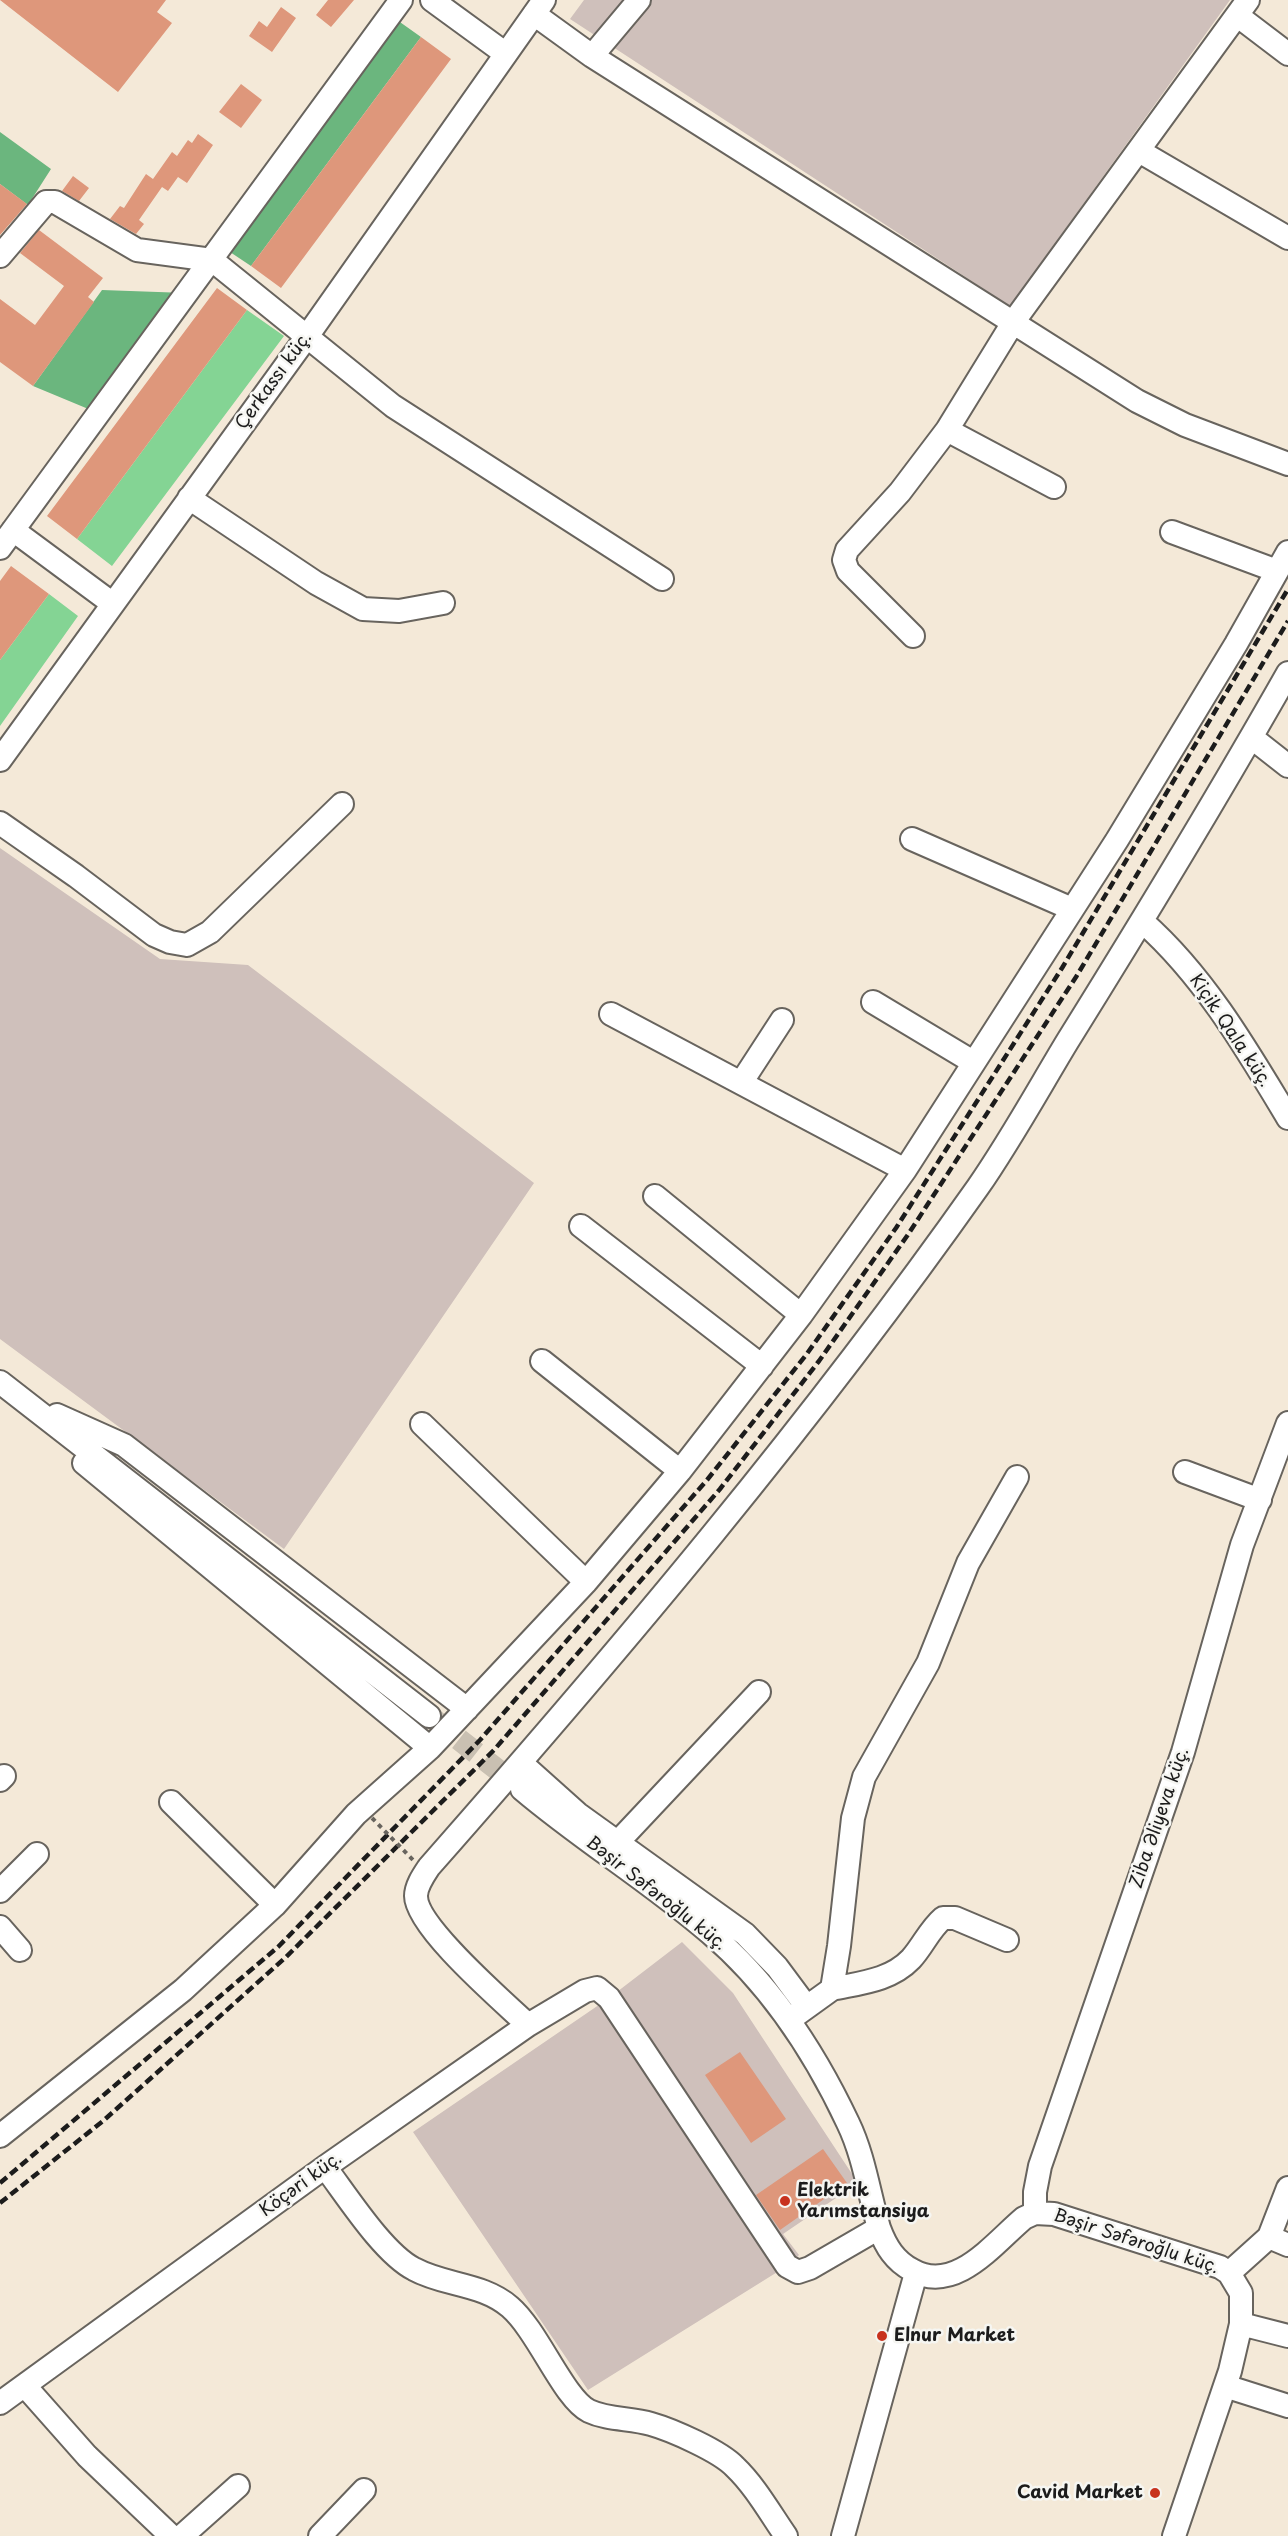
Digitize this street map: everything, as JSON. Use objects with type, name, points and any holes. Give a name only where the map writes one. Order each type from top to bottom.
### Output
[{"type":"street","points":[[432,0],[506,54]]},
{"type":"street","points":[[592,56],[639,0]]},
{"type":"street","points":[[113,604],[6,539],[399,1]]},
{"type":"street","points":[[539,7],[592,56],[1014,321],[1137,401],[1185,425],[1288,464]]},
{"type":"street","name":"Çerkassı küç.","points":[[0,760],[308,335],[539,7]]},
{"type":"street","points":[[914,636],[848,571],[844,560],[847,550],[900,492],[946,430],[1014,321],[1243,8],[1288,54]]},
{"type":"street","points":[[1139,151],[1288,238]]},
{"type":"street","points":[[0,256],[36,210],[46,202],[55,202],[137,250],[212,260],[308,335],[393,406],[662,579]]},
{"type":"street","points":[[946,430],[1054,487]]},
{"type":"street","points":[[189,498],[316,583],[363,609],[399,611],[443,603]]},
{"type":"street","points":[[0,2136],[183,1990],[275,1905],[356,1814],[430,1748],[586,1582],[680,1472],[801,1315],[905,1170],[1118,840],[1282,562],[1172,532]]},
{"type":"street","points":[[528,2025],[443,1942],[418,1909],[416,1896],[420,1880],[521,1763],[734,1506],[840,1371],[966,1203],[1143,922],[1288,673]]},
{"type":"street","points":[[1251,737],[1288,766]]},
{"type":"street","points":[[0,823],[76,876],[154,935],[170,942],[187,945],[210,932],[342,804]]},
{"type":"street","points":[[912,839],[1072,909]]},
{"type":"street","name":"Kiçik Qala küç.","points":[[1143,922],[1167,943],[1222,1012],[1288,1118]]},
{"type":"street","points":[[873,1002],[973,1062]]},
{"type":"street","points":[[611,1014],[905,1170]]},
{"type":"street","points":[[741,1083],[782,1020]]},
{"type":"street","points":[[655,1196],[801,1315]]},
{"type":"street","points":[[581,1226],[762,1366]]},
{"type":"street","points":[[542,1361],[680,1472]]},
{"type":"street","points":[[0,1382],[429,1716]]},
{"type":"street","points":[[28,1403],[124,1445],[467,1709]]},
{"type":"street","points":[[28,1403],[98,1477],[430,1748]]},
{"type":"street","name":"Ziba Əliyeva küç.","points":[[1035,2213],[1035,2192],[1041,2166],[1183,1752],[1242,1545],[1288,1423]]},
{"type":"street","points":[[422,1424],[586,1582]]},
{"type":"street","points":[[1185,1472],[1260,1500]]},
{"type":"street","points":[[832,1989],[853,1818],[864,1777],[928,1663],[968,1563],[1017,1477]]},
{"type":"street","points":[[617,1843],[759,1692]]},
{"type":"street","points":[[521,1763],[578,1814],[745,1934],[777,1967],[806,2006]]},
{"type":"street","name":"Bəşir Səfəroğlu küç.","points":[[522,1789],[568,1828],[639,1877],[710,1933],[747,1969],[789,2020],[849,2125],[879,2228],[891,2253],[902,2265],[916,2273],[941,2278],[957,2273],[1024,2218],[1035,2213],[1054,2214],[1221,2267],[1229,2273],[1241,2293],[1241,2324],[1225,2386],[1175,2536]]},
{"type":"street","points":[[171,1802],[275,1905]]},
{"type":"street","points":[[0,1891],[37,1854]]},
{"type":"street","points":[[789,2020],[832,1989],[885,1977],[911,1959],[931,1928],[943,1918],[955,1918],[1007,1940]]},
{"type":"street","points":[[0,1927],[20,1950]]},
{"type":"street","name":"Köçəri küç.","points":[[0,2403],[325,2167],[528,2025],[585,1991],[597,1988],[609,1998],[787,2266],[798,2272],[810,2268],[879,2228]]},
{"type":"street","points":[[325,2167],[396,2258],[415,2270],[496,2296],[533,2331],[576,2402],[588,2411],[650,2424],[677,2433],[733,2464],[786,2536]]},
{"type":"street","name":"Bəşir Səfəroğlu küç.","points":[[1229,2273],[1279,2241],[1288,2188]]},
{"type":"street","points":[[843,2536],[916,2273]]},
{"type":"street","points":[[1241,2324],[1288,2336]]},
{"type":"street","points":[[25,2386],[87,2456],[171,2536]]},
{"type":"street","points":[[1225,2386],[1288,2406]]},
{"type":"street","points":[[182,2536],[238,2486]]},
{"type":"street","points":[[320,2536],[364,2490]]},
{"type":"path","points":[[372,1818],[415,1862]]},
{"type":"shaded area","points":[[584,0],[1230,0],[1010,306],[570,19]]},
{"type":"shaded area","points":[[0,848],[160,959],[248,965],[534,1183],[284,1549],[0,1339]]},
{"type":"shaded area","points":[[682,1942],[733,1993],[858,2183],[783,2234],[799,2255],[787,2266],[588,2390],[413,2132],[609,1998]]},
{"type":"green space","points":[[390,15],[421,37],[251,266],[221,246]]},
{"type":"green space","points":[[0,132],[51,169],[28,205],[0,184]]},
{"type":"green space","points":[[102,290],[186,293],[98,413],[33,386]]},
{"type":"green space","points":[[247,310],[284,336],[112,566],[77,539]]},
{"type":"green space","points":[[49,594],[78,616],[0,726],[0,660]]},
{"type":"building","points":[[0,0],[166,0],[157,12],[172,23],[118,92]]},
{"type":"building","points":[[328,0],[354,0],[331,27],[316,15]]},
{"type":"building","points":[[281,7],[296,18],[272,52],[249,36],[259,21],[267,27]]},
{"type":"building","points":[[421,37],[451,59],[281,288],[251,266]]},
{"type":"building","points":[[241,84],[262,100],[241,128],[219,112]]},
{"type":"building","points":[[198,134],[213,145],[187,183],[178,177],[168,191],[162,187],[139,220],[144,224],[136,234],[110,219],[120,206],[124,208],[146,174],[153,179],[172,152],[177,156],[188,140],[192,143]]},
{"type":"building","points":[[73,176],[89,188],[79,201],[62,191]]},
{"type":"building","points":[[0,184],[27,204],[0,235]]},
{"type":"building","points":[[39,230],[103,278],[88,297],[94,302],[33,386],[0,362],[0,299],[35,325],[64,286],[20,253]]},
{"type":"building","points":[[217,288],[247,310],[77,539],[47,516]]},
{"type":"building","points":[[11,566],[49,594],[0,660],[0,581]]},
{"type":"building","points":[[740,2052],[786,2119],[751,2143],[705,2075]]},
{"type":"building","points":[[823,2149],[847,2183],[780,2230],[756,2195]]},
{"type":"tunnel","points":[[433,1719],[522,1789]]},
{"type":"railway","points":[[0,2183],[278,1947],[480,1740],[707,1480],[806,1355],[896,1228],[1062,968],[1288,589]]},
{"type":"railway","points":[[0,2203],[103,2121],[286,1957],[494,1750],[720,1489],[819,1361],[907,1236],[1076,977],[1288,621]]},
{"type":"place","name":"Elektrik Yarımstansiya","points":[[785,2201]]},
{"type":"place","name":"Elnur Market","points":[[882,2336]]},
{"type":"place","name":"Cavid Market","points":[[1155,2493]]}]
